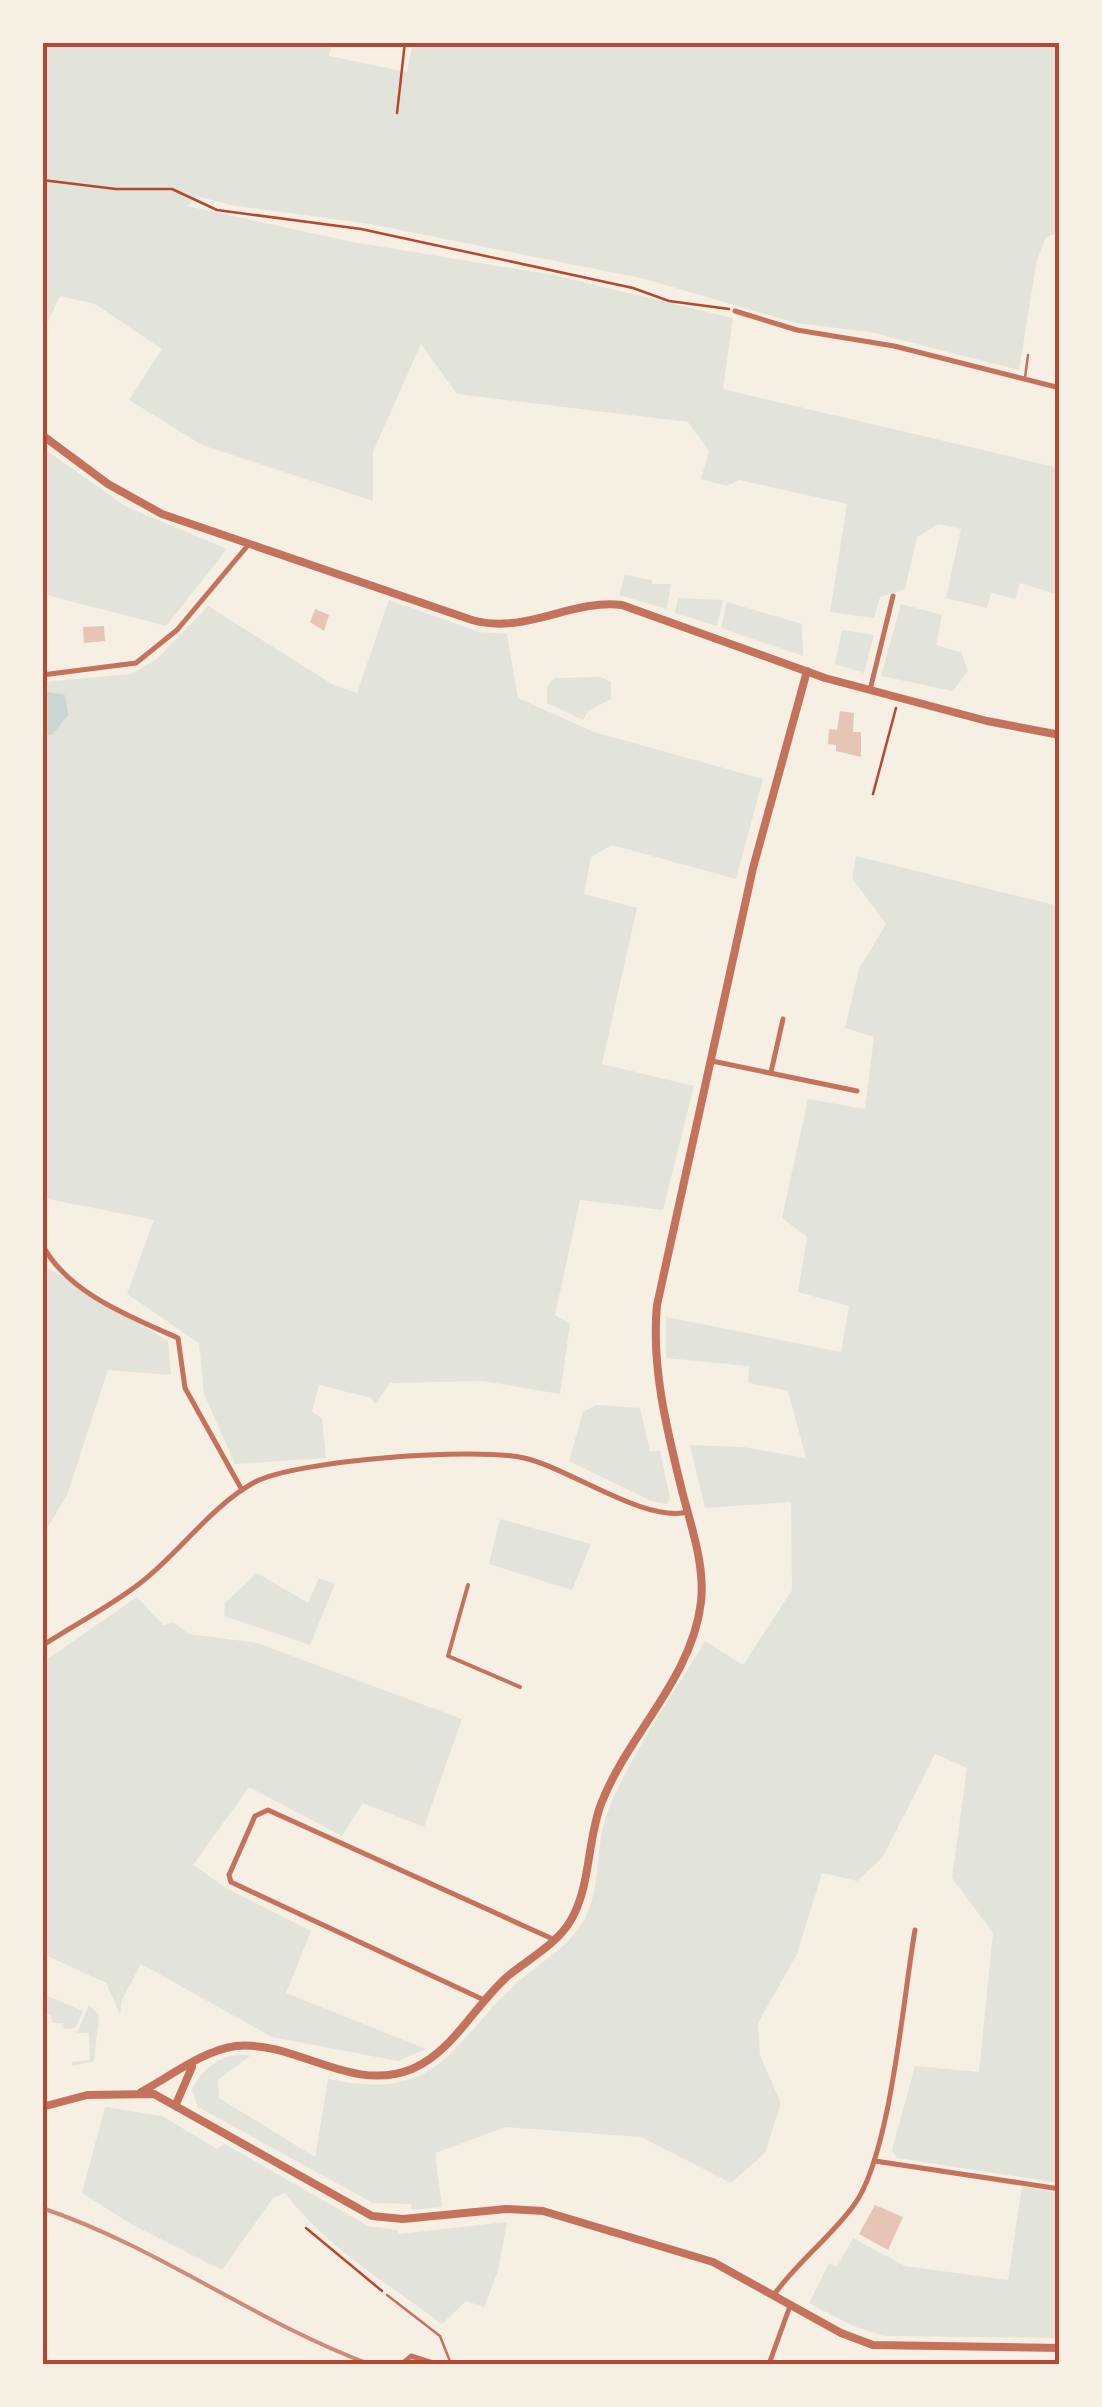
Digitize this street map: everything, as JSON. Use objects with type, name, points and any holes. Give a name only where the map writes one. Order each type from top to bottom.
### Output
[{"type":"street","points":[[735,311],[796,330],[894,346],[1060,388]]},
{"type":"street","points":[[42,435],[134,500],[249,544],[483,623],[516,624],[620,605],[870,690],[1060,734]]},
{"type":"street","points":[[42,674],[136,663],[177,630],[249,544]]},
{"type":"street","points":[[870,690],[893,596]]},
{"type":"street","points":[[141,2092],[222,2049],[250,2046],[354,2074],[396,2074],[434,2056],[484,2000],[554,1940],[578,1904],[606,1792],[674,1676],[695,1630],[701,1576],[664,1411],[654,1335],[661,1278],[754,868],[806,670]]},
{"type":"street","points":[[771,1072],[783,1019]]},
{"type":"street","points":[[712,1061],[857,1091]]},
{"type":"street","points":[[42,1244],[55,1264],[78,1284],[178,1338],[185,1388],[242,1490]]},
{"type":"street","points":[[42,1646],[140,1583],[242,1490],[265,1478],[296,1470],[434,1455],[494,1454],[540,1462],[646,1508],[669,1514],[688,1512]]},
{"type":"street","points":[[468,1585],[448,1656],[520,1687]]},
{"type":"street","points":[[484,2000],[230,1882],[229,1875],[256,1816],[268,1810],[554,1940]]},
{"type":"street","points":[[773,2296],[794,2265],[853,2206],[875,2160],[915,1930]]},
{"type":"street","points":[[176,2104],[184,2080],[198,2061]]},
{"type":"street","points":[[42,2108],[87,2095],[141,2092],[176,2104],[372,2216],[403,2219],[506,2209],[543,2210],[691,2254],[854,2339],[887,2348],[1060,2348]]},
{"type":"street","points":[[875,2160],[1060,2189]]},
{"type":"street","points":[[770,2364],[790,2306]]},
{"type":"street","points":[[402,2364],[407,2357],[416,2356],[436,2364]]},
{"type":"lane","points":[[1024,379],[1028,355]]},
{"type":"lane","points":[[387,2296],[440,2336],[451,2364]]},
{"type":"path","points":[[397,113],[406,42]]},
{"type":"path","points":[[42,180],[116,189],[172,189],[217,210],[361,228],[632,288],[669,301],[735,311]]},
{"type":"path","points":[[873,794],[899,698]]},
{"type":"path","points":[[306,2228],[387,2296]]},
{"type":"shaded area","points":[[413,42],[1059,43],[1059,233],[1046,237],[1037,260],[1019,370],[870,332],[796,323],[645,279],[370,224],[230,205],[197,196],[187,206],[353,242],[553,275],[733,318],[723,389],[1059,468],[1059,595],[1020,583],[1015,599],[991,593],[987,608],[946,598],[961,529],[938,524],[917,537],[905,589],[880,597],[874,618],[830,612],[847,504],[739,480],[727,486],[701,479],[709,451],[688,422],[457,394],[421,344],[373,452],[373,501],[202,445],[129,400],[162,349],[95,304],[60,296],[43,332],[42,43],[333,43],[329,56],[407,72]]},
{"type":"shaded area","points":[[43,448],[125,506],[227,549],[166,626],[43,594]]},
{"type":"shaded area","points":[[625,575],[652,580],[652,584],[671,584],[667,609],[619,595]]},
{"type":"shaded area","points":[[678,598],[723,600],[717,626],[675,613]]},
{"type":"shaded area","points":[[389,600],[479,632],[507,634],[518,698],[594,732],[763,779],[736,879],[612,845],[591,857],[584,894],[637,908],[602,1064],[694,1086],[663,1210],[580,1200],[555,1315],[570,1324],[560,1394],[483,1381],[390,1383],[375,1404],[371,1398],[319,1385],[312,1412],[322,1418],[326,1458],[235,1464],[204,1394],[199,1343],[127,1294],[154,1220],[43,1198],[43,682],[131,674],[157,659],[208,606],[332,684],[357,693]]},
{"type":"shaded area","points":[[727,602],[802,624],[803,656],[721,628]]},
{"type":"shaded area","points":[[901,604],[942,615],[936,645],[961,652],[968,671],[953,691],[881,676]]},
{"type":"shaded area","points":[[842,630],[874,635],[864,673],[835,664]]},
{"type":"shaded area","points":[[601,677],[611,682],[611,699],[588,711],[583,720],[547,703],[547,687],[554,678]]},
{"type":"shaded area","points":[[43,691],[65,695],[68,715],[52,735],[43,735]]},
{"type":"shaded area","points":[[856,856],[1059,906],[1059,2183],[897,2158],[892,2150],[915,2066],[979,2072],[993,1933],[952,1878],[967,1768],[935,1754],[883,1857],[857,1881],[822,1873],[797,1954],[758,2023],[760,2055],[781,2103],[765,2153],[731,2183],[641,2137],[506,2127],[435,2153],[442,2207],[412,2210],[411,2204],[373,2203],[198,2107],[192,2090],[215,2062],[232,2056],[250,2056],[218,2080],[219,2098],[315,2157],[328,2079],[395,2083],[438,2064],[516,1984],[568,1941],[582,1923],[592,1899],[602,1832],[613,1799],[705,1641],[743,1665],[792,1590],[791,1502],[705,1508],[690,1445],[743,1447],[806,1458],[788,1391],[748,1383],[749,1366],[666,1358],[666,1317],[841,1352],[849,1306],[798,1292],[807,1237],[782,1218],[808,1099],[865,1109],[874,1037],[845,1028],[859,969],[886,924],[852,878]]},
{"type":"shaded area","points":[[43,1265],[168,1341],[171,1375],[108,1370],[67,1495],[43,1535]]},
{"type":"shaded area","points":[[596,1405],[640,1408],[650,1451],[660,1451],[670,1498],[667,1504],[651,1501],[569,1461],[583,1412]]},
{"type":"shaded area","points":[[500,1519],[591,1544],[572,1590],[489,1564]]},
{"type":"shaded area","points":[[257,1573],[308,1603],[319,1578],[335,1584],[310,1645],[224,1616],[225,1603]]},
{"type":"shaded area","points":[[137,1597],[163,1625],[174,1623],[189,1634],[257,1643],[462,1719],[424,1827],[363,1803],[342,1836],[249,1787],[193,1865],[228,1889],[311,1931],[286,1993],[426,2049],[398,2061],[272,2037],[141,1964],[122,2000],[120,2014],[106,1983],[43,1954],[43,1662]]},
{"type":"shaded area","points":[[43,1994],[83,2011],[75,2028],[64,2029],[63,2023],[52,2023],[51,2014],[43,2015]]},
{"type":"shaded area","points":[[89,2005],[99,2015],[94,2061],[72,2066],[72,2062],[90,2060],[89,2033],[77,2033]]},
{"type":"shaded area","points":[[105,2107],[162,2116],[217,2149],[225,2144],[368,2226],[398,2230],[399,2234],[507,2222],[498,2271],[484,2307],[466,2301],[442,2324],[339,2248],[285,2193],[273,2198],[222,2270],[131,2224],[82,2193]]},
{"type":"shaded area","points":[[1022,2186],[1059,2193],[1059,2338],[884,2336],[853,2326],[809,2303],[829,2263],[837,2267],[853,2238],[905,2266],[1008,2280]]},
{"type":"building","points":[[315,609],[329,615],[324,631],[310,622]]},
{"type":"building","points":[[104,626],[105,641],[84,643],[83,627]]},
{"type":"building","points":[[840,711],[854,713],[853,732],[861,732],[861,757],[836,751],[836,745],[828,744],[829,729],[837,730]]},
{"type":"building","points":[[875,2205],[903,2217],[888,2250],[859,2234]]},
{"type":"railway","points":[[42,2208],[126,2243],[327,2347],[369,2364]]}]
